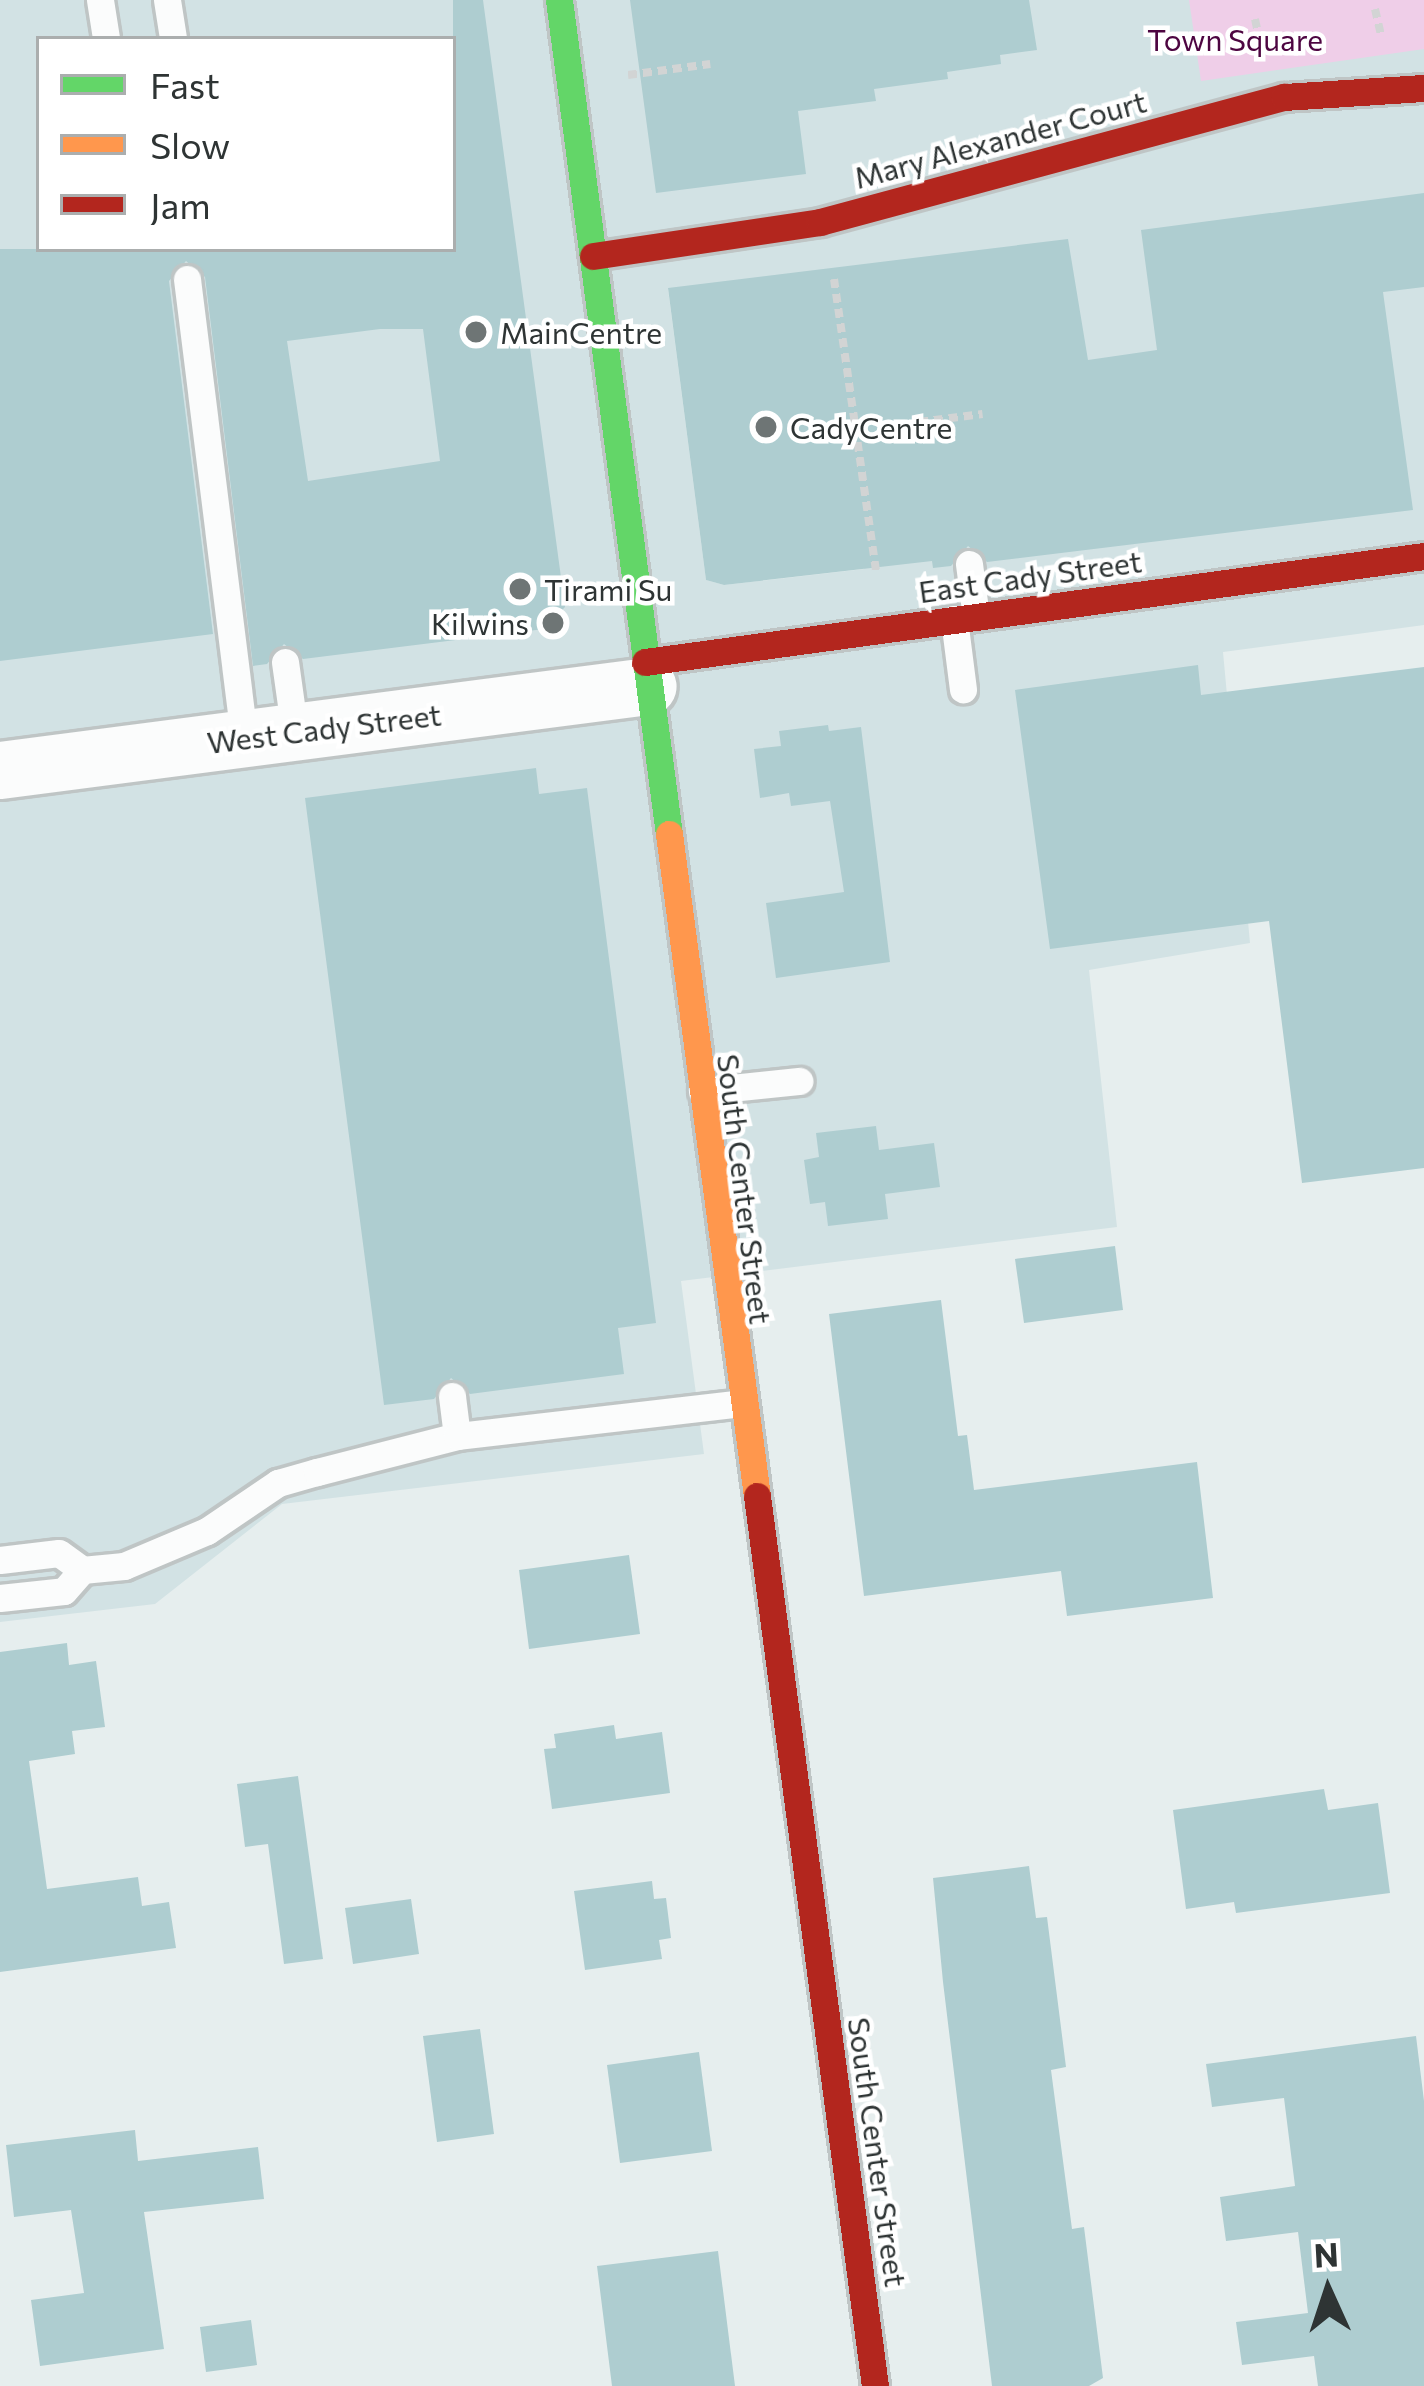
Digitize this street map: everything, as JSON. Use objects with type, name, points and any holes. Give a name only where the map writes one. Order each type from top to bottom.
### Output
[{"type":"main road","name":"South Center Street","points":[[559,0],[740,1403],[875,2386]]},
{"type":"main road","name":"Mary Alexander Court","points":[[593,256],[820,222],[1284,97],[1424,88]]},
{"type":"main road","name":"East Cady Street","points":[[646,674],[965,618],[1424,556]]},
{"type":"street","name":"West Cady Street","points":[[0,770],[269,736],[646,674]]},
{"type":"lane","points":[[100,0],[106,36]]},
{"type":"lane","points":[[167,0],[172,36]]},
{"type":"lane","points":[[187,279],[269,736]]},
{"type":"lane","points":[[963,689],[969,564]]},
{"type":"lane","points":[[269,736],[285,662]]},
{"type":"lane","points":[[699,1091],[799,1081]]},
{"type":"lane","points":[[452,1396],[457,1436]]},
{"type":"lane","points":[[0,1560],[59,1553],[82,1570],[124,1567],[208,1531],[278,1483],[457,1436],[740,1403]]},
{"type":"lane","points":[[0,1598],[64,1592],[82,1570]]},
{"type":"path","points":[[627,75],[710,64]]},
{"type":"path","points":[[824,259],[841,293],[877,574]]},
{"type":"path","points":[[919,422],[982,414]]},
{"type":"shaded area","points":[[0,0],[1424,0],[1424,625],[1223,652],[1250,943],[1089,970],[1117,1227],[681,1281],[704,1454],[282,1504],[155,1604],[0,1622]],"holes":[[[668,289],[848,420],[864,569],[724,585],[706,580]]]},
{"type":"green space","name":"Town Square","points":[[1189,0],[1424,0],[1424,49],[1201,81]]},
{"type":"building","name":"MainCentre","points":[[453,0],[483,0],[565,607],[544,629],[303,659],[284,644],[267,664],[253,666],[205,277],[186,261],[169,281],[213,634],[0,661],[0,249],[456,252]],"holes":[[[380,329],[423,329],[440,461],[308,481],[287,341]]]},
{"type":"building","points":[[630,0],[1029,0],[1037,50],[1000,55],[1001,64],[947,72],[948,79],[874,89],[876,101],[798,111],[806,174],[656,193]]},
{"type":"building","points":[[1424,193],[1424,287],[1383,292],[1413,510],[987,562],[968,546],[951,566],[933,568],[932,561],[724,585],[706,580],[668,288],[1068,239],[1088,360],[1157,350],[1141,230]]},
{"type":"building","points":[[1198,665],[1201,695],[1424,667],[1424,1168],[1302,1183],[1269,921],[1050,949],[1015,690]]},
{"type":"building","points":[[828,725],[829,731],[861,727],[890,962],[776,978],[766,903],[844,892],[830,801],[791,806],[789,793],[760,798],[754,749],[781,746],[779,731]]},
{"type":"building","points":[[536,768],[539,794],[587,788],[656,1323],[618,1328],[624,1374],[470,1394],[451,1378],[434,1399],[384,1405],[305,798]]},
{"type":"building","points":[[876,1126],[879,1150],[934,1143],[940,1187],[885,1194],[888,1219],[828,1226],[825,1202],[810,1204],[804,1160],[819,1157],[816,1133]]},
{"type":"building","points":[[1115,1246],[1123,1310],[1024,1323],[1015,1259]]},
{"type":"building","points":[[941,1300],[958,1436],[967,1435],[974,1490],[1197,1462],[1213,1598],[1067,1616],[1061,1571],[864,1596],[829,1314]]},
{"type":"building","points":[[629,1555],[640,1634],[529,1649],[519,1570]]},
{"type":"building","points":[[67,1643],[69,1665],[96,1661],[105,1727],[72,1731],[75,1754],[29,1761],[47,1889],[138,1877],[142,1906],[169,1902],[176,1948],[0,1972],[0,1652]]},
{"type":"building","points":[[614,1725],[616,1739],[662,1732],[670,1793],[552,1809],[544,1749],[556,1748],[554,1734]]},
{"type":"building","points":[[298,1776],[323,1959],[284,1964],[268,1844],[245,1847],[237,1784]]},
{"type":"building","points":[[1324,1789],[1328,1810],[1378,1803],[1390,1893],[1236,1913],[1234,1902],[1186,1909],[1173,1810]]},
{"type":"building","points":[[1029,1866],[1036,1918],[1047,1917],[1066,2067],[1051,2070],[1072,2229],[1084,2227],[1103,2378],[1089,2386],[992,2386],[943,1982],[933,1878]]},
{"type":"building","points":[[652,1881],[654,1899],[666,1898],[671,1938],[659,1940],[662,1959],[585,1970],[574,1891]]},
{"type":"building","points":[[411,1899],[419,1954],[353,1964],[345,1908]]},
{"type":"building","points":[[480,2029],[494,2134],[437,2142],[423,2036]]},
{"type":"building","points":[[1416,2036],[1424,2101],[1424,2386],[1318,2386],[1314,2356],[1242,2365],[1236,2322],[1308,2313],[1298,2232],[1226,2241],[1220,2197],[1295,2186],[1284,2098],[1212,2107],[1206,2064]]},
{"type":"building","points":[[699,2052],[712,2151],[620,2163],[607,2065]]},
{"type":"building","points":[[135,2130],[138,2161],[258,2147],[264,2199],[144,2212],[164,2349],[40,2366],[31,2300],[84,2293],[71,2210],[14,2217],[6,2145]]},
{"type":"building","points":[[718,2251],[735,2386],[612,2386],[597,2266]]},
{"type":"building","points":[[251,2320],[257,2365],[206,2372],[200,2327]]},
{"type":"traffic: fast","points":[[559,0],[669,834]]},
{"type":"traffic: slow","points":[[669,834],[757,1496]]},
{"type":"traffic: jam","points":[[593,256],[820,222],[1284,97],[1424,88]]},
{"type":"traffic: jam","points":[[645,662],[1424,556]]},
{"type":"traffic: jam","points":[[757,1496],[875,2386]]},
{"type":"place","name":"MainCentre","points":[[476,332]]},
{"type":"place","name":"CadyCentre","points":[[766,427]]},
{"type":"place","name":"Tirami Su","points":[[520,589]]},
{"type":"place","name":"Kilwins","points":[[553,623]]}]
